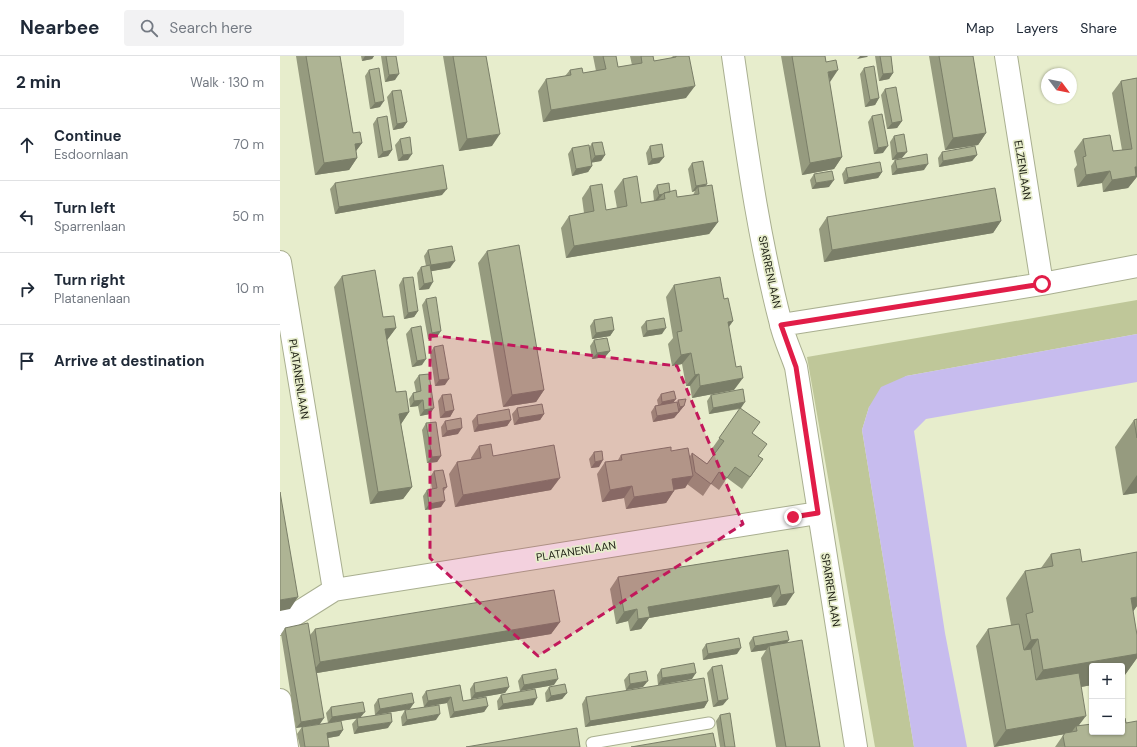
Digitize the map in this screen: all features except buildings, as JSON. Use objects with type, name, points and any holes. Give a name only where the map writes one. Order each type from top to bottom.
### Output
[{"type":"street","name":"SPARRENLAAN","points":[[733,56],[752,185],[781,325],[796,367],[856,747]]},
{"type":"street","name":"ELZENLAAN","points":[[1006,56],[1042,284]]},
{"type":"street","name":"PLATANENLAAN","points":[[280,262],[334,590]]},
{"type":"street","points":[[781,325],[1042,284],[1137,266]]},
{"type":"street","name":"PLATANENLAAN","points":[[280,624],[334,590],[818,513]]},
{"type":"street","points":[[280,700],[287,747]]},
{"type":"lane","points":[[593,747],[592,743],[709,723]]},
{"type":"highlighted area","points":[[430,335],[677,366],[743,524],[538,656],[430,558]]},
{"type":"green space","points":[[1137,300],[1137,334],[906,376],[869,407],[862,430],[914,747],[875,747],[807,357]]},
{"type":"shaded area","points":[[1137,334],[1137,382],[926,419],[914,431],[945,633],[967,747],[914,747],[862,430],[869,407],[881,387],[906,376]]},
{"type":"route","points":[[793,517],[818,513],[796,367],[781,325],[1042,284]]}]
